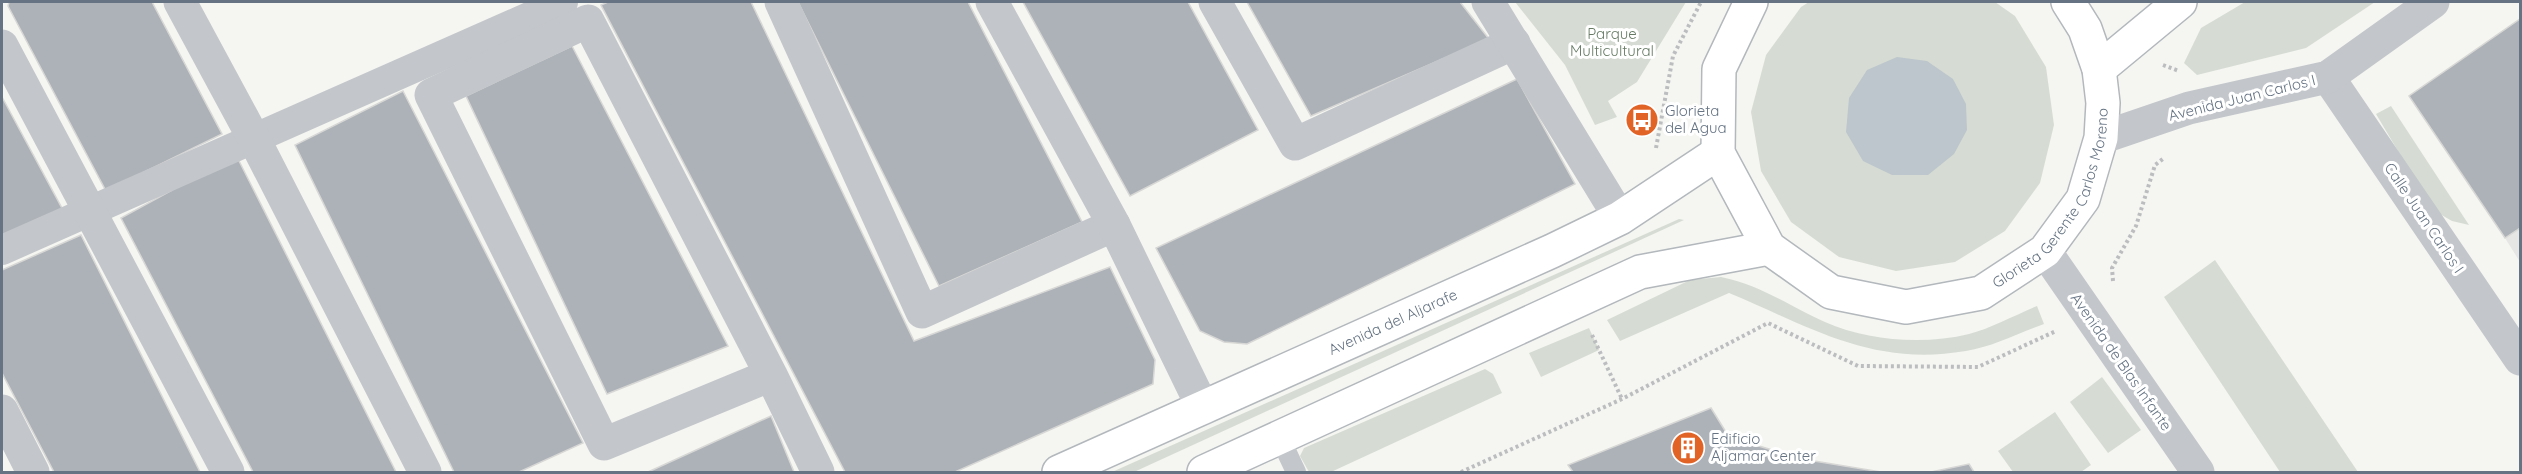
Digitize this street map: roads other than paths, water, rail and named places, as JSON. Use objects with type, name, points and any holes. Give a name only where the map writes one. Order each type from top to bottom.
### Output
[{"type":"main road","name":"Glorieta Gerente Carlos Moreno","points":[[1751,2],[1719,69],[1718,153],[1769,248],[1831,292],[1906,307],[1981,293],[2045,251],[2083,199],[2102,138],[2103,103],[2099,69],[2085,29],[2068,2]]},
{"type":"main road","points":[[2099,69],[2180,2]]},
{"type":"main road","name":"Avenida del Aljarafe","points":[[1059,472],[1620,218],[1718,153]]},
{"type":"main road","points":[[1204,472],[1640,272],[1769,248]]},
{"type":"street","points":[[180,2],[254,139],[425,472]]},
{"type":"street","points":[[2,250],[563,2]]},
{"type":"street","points":[[781,2],[922,312],[1114,225]]},
{"type":"street","points":[[992,2],[1114,225],[1203,408]]},
{"type":"street","points":[[1215,2],[1295,144],[1514,43]]},
{"type":"street","points":[[1488,2],[1620,218]]},
{"type":"street","name":"Avenida Juan Carlos I","points":[[2102,138],[2189,108],[2328,77],[2433,2]]},
{"type":"street","points":[[771,375],[604,444],[431,95],[588,21],[771,375],[818,472]]},
{"type":"street","points":[[2,46],[228,472]]},
{"type":"street","name":"Calle Juan Carlos I","points":[[2328,77],[2520,359]]},
{"type":"street","name":"Avenida de Blas Infante","points":[[2045,251],[2198,472]]},
{"type":"street","points":[[2,411],[33,472]]},
{"type":"lane","points":[[1280,438],[1296,472]]},
{"type":"place","name":"Glorieta del Agua","points":[[1642,120]]},
{"type":"place","name":"Edificio Aljamar Center","points":[[1688,448]]},
{"type":"park label","name":"Parque Multicultural","points":[[1612,42]]}]
